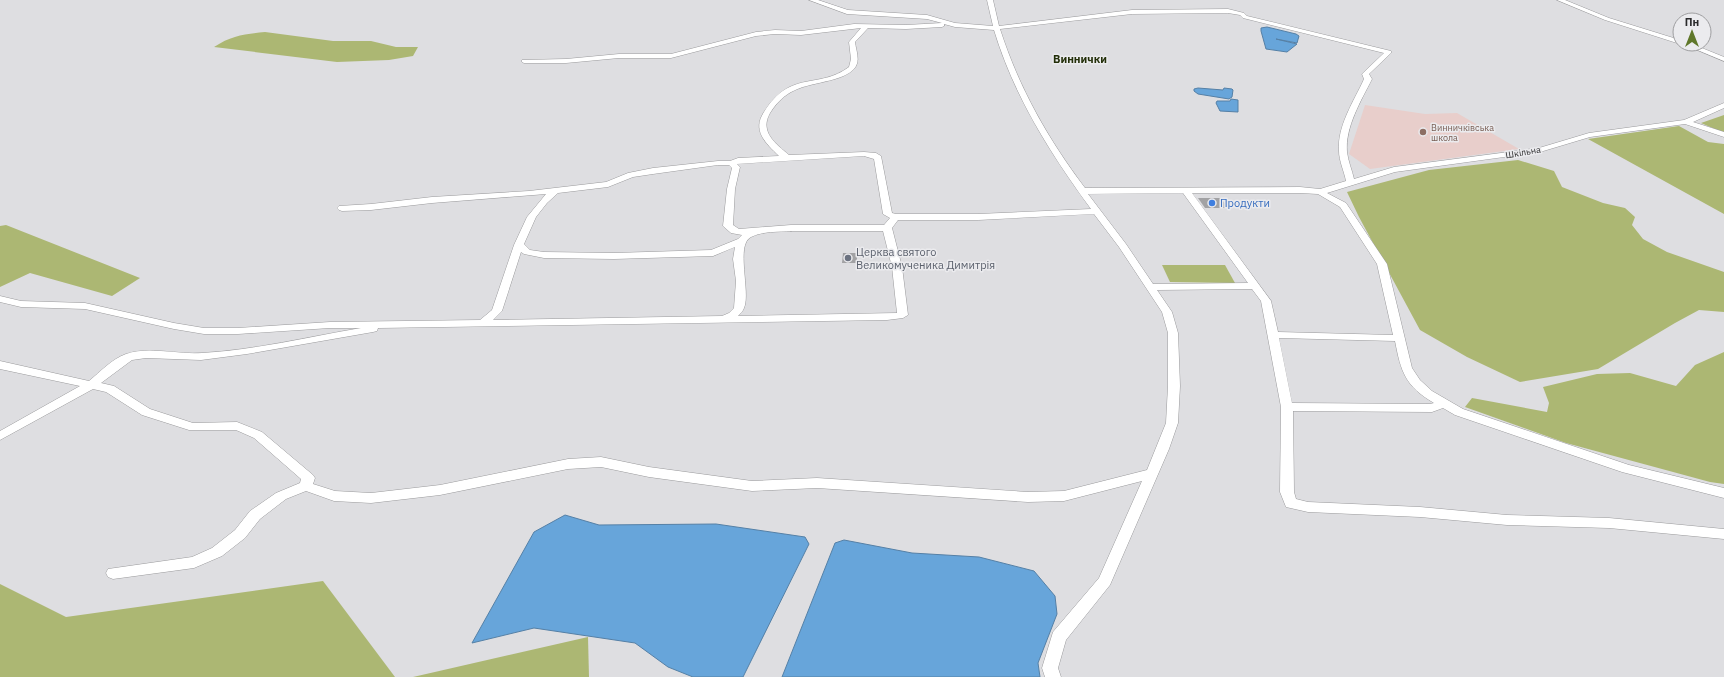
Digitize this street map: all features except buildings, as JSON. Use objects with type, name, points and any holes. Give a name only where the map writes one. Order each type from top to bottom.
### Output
[{"type":"street","points":[[812,0],[847,12],[927,18],[955,25]]},
{"type":"street","points":[[990,0],[996,28],[1018,86],[1038,123],[1068,173],[1098,211],[1151,287],[1167,312],[1173,333],[1174,386],[1172,423],[1163,449],[1105,581],[1059,637],[1050,668],[1053,677]]},
{"type":"street","points":[[1560,0],[1607,19],[1672,39]]},
{"type":"street","points":[[524,61],[566,61],[619,56],[671,56],[756,34],[775,32],[801,33],[866,26],[906,27],[955,25],[996,28],[1132,12],[1228,11],[1242,14],[1245,17],[1389,52],[1365,74],[1368,79],[1344,135],[1343,152],[1351,183]]},
{"type":"street","points":[[787,158],[764,136],[761,124],[766,113],[786,90],[838,75],[851,68],[855,61],[852,42],[866,26]]},
{"type":"street","points":[[1706,52],[1724,59]]},
{"type":"street","name":"Шкільна","points":[[1320,192],[1394,170],[1540,150],[1589,135],[1686,122],[1724,105]]},
{"type":"street","points":[[1686,122],[1724,135]]},
{"type":"street","points":[[342,208],[371,207],[432,200],[555,191],[608,184],[652,171],[718,163],[731,163],[738,160],[873,155],[878,158],[888,214],[895,217],[978,217],[1098,211]]},
{"type":"street","points":[[731,163],[736,166],[728,226],[734,231],[762,231],[798,228],[887,228]]},
{"type":"street","points":[[1082,192],[1300,190],[1320,192],[1343,205],[1382,264],[1406,368],[1416,383],[1428,394],[1459,412],[1627,470],[1724,493]]},
{"type":"street","points":[[483,323],[497,311],[519,245],[532,217],[544,201],[555,191]]},
{"type":"street","points":[[1186,191],[1266,301],[1274,335],[1279,369],[1288,406],[1287,492],[1291,503],[1308,507],[1420,512],[1507,520],[1609,523],[1724,534]]},
{"type":"street","points":[[887,228],[895,217]]},
{"type":"street","points":[[0,299],[21,304],[85,306],[174,326],[204,331],[238,331],[330,325],[665,322],[724,319],[887,317],[903,315],[897,267],[887,228]]},
{"type":"street","points":[[519,245],[527,252],[544,254],[614,256],[713,254],[741,241],[747,235],[762,231]]},
{"type":"street","points":[[724,319],[733,315],[739,308],[740,281],[738,259],[741,241]]},
{"type":"street","points":[[1151,287],[1255,286]]},
{"type":"street","points":[[0,436],[91,385],[116,364],[129,357],[146,355],[201,357],[362,332],[395,324]]},
{"type":"street","points":[[1274,335],[1399,338]]},
{"type":"street","points":[[0,365],[110,389],[146,412],[193,427],[237,426],[258,435],[308,478],[306,486]]},
{"type":"street","points":[[1288,406],[1432,408],[1443,403]]},
{"type":"street","points":[[113,573],[194,562],[217,552],[240,534],[255,515],[280,496],[306,486],[334,496],[371,498],[440,490],[568,464],[601,462],[649,472],[752,486],[817,483],[1028,497],[1064,496],[1151,474]]},
{"type":"shaded area","name":"Винничківська школа","points":[[1365,105],[1425,114],[1457,113],[1519,149],[1370,169],[1349,154]]},
{"type":"green space","points":[[265,32],[333,41],[371,41],[396,47],[418,47],[413,56],[389,60],[337,62],[214,47],[239,36]]},
{"type":"green space","points":[[1724,115],[1724,133],[1701,123]]},
{"type":"green space","points":[[1679,126],[1708,142],[1724,144],[1724,214],[1588,139]]},
{"type":"green space","points":[[1518,160],[1554,171],[1562,187],[1603,203],[1625,208],[1635,217],[1632,225],[1643,239],[1667,252],[1724,272],[1724,312],[1699,310],[1598,369],[1520,382],[1467,357],[1420,330],[1347,192],[1429,170]]},
{"type":"green space","points":[[6,225],[140,278],[112,296],[30,273],[0,287],[0,226]]},
{"type":"green space","points":[[1162,265],[1225,265],[1235,283],[1170,282]]},
{"type":"green space","points":[[1724,352],[1724,484],[1710,482],[1566,443],[1465,407],[1472,398],[1547,412],[1549,403],[1543,387],[1597,374],[1630,373],[1676,386],[1695,365]]},
{"type":"green space","points":[[323,581],[395,677],[0,677],[0,584],[66,617]]},
{"type":"green space","points":[[588,637],[589,677],[413,677]]},
{"type":"water","points":[[1267,27],[1296,34],[1299,36],[1297,43],[1276,39],[1297,44],[1287,52],[1266,49],[1261,28]]},
{"type":"water","points":[[1224,88],[1232,89],[1232,97],[1229,99],[1198,94],[1194,91],[1194,89],[1223,90]]},
{"type":"water","points":[[1231,99],[1238,100],[1238,112],[1220,111],[1216,103],[1217,101],[1230,101]]},
{"type":"water","points":[[565,515],[599,525],[716,524],[805,537],[809,544],[743,677],[693,677],[668,667],[635,643],[534,628],[472,643],[534,532]]},
{"type":"water","points":[[844,540],[912,553],[979,557],[1034,571],[1055,596],[1057,614],[1038,663],[1040,677],[782,677],[835,543]]},
{"type":"place","name":"Винничківська школа","points":[[1423,132]]},
{"type":"place","name":"Продукти","points":[[1212,203]]},
{"type":"place","name":"Церква святого Великомученика Димитрія","points":[[848,258]]},
{"type":"district","name":"Виннички","points":[[1080,59]]}]
